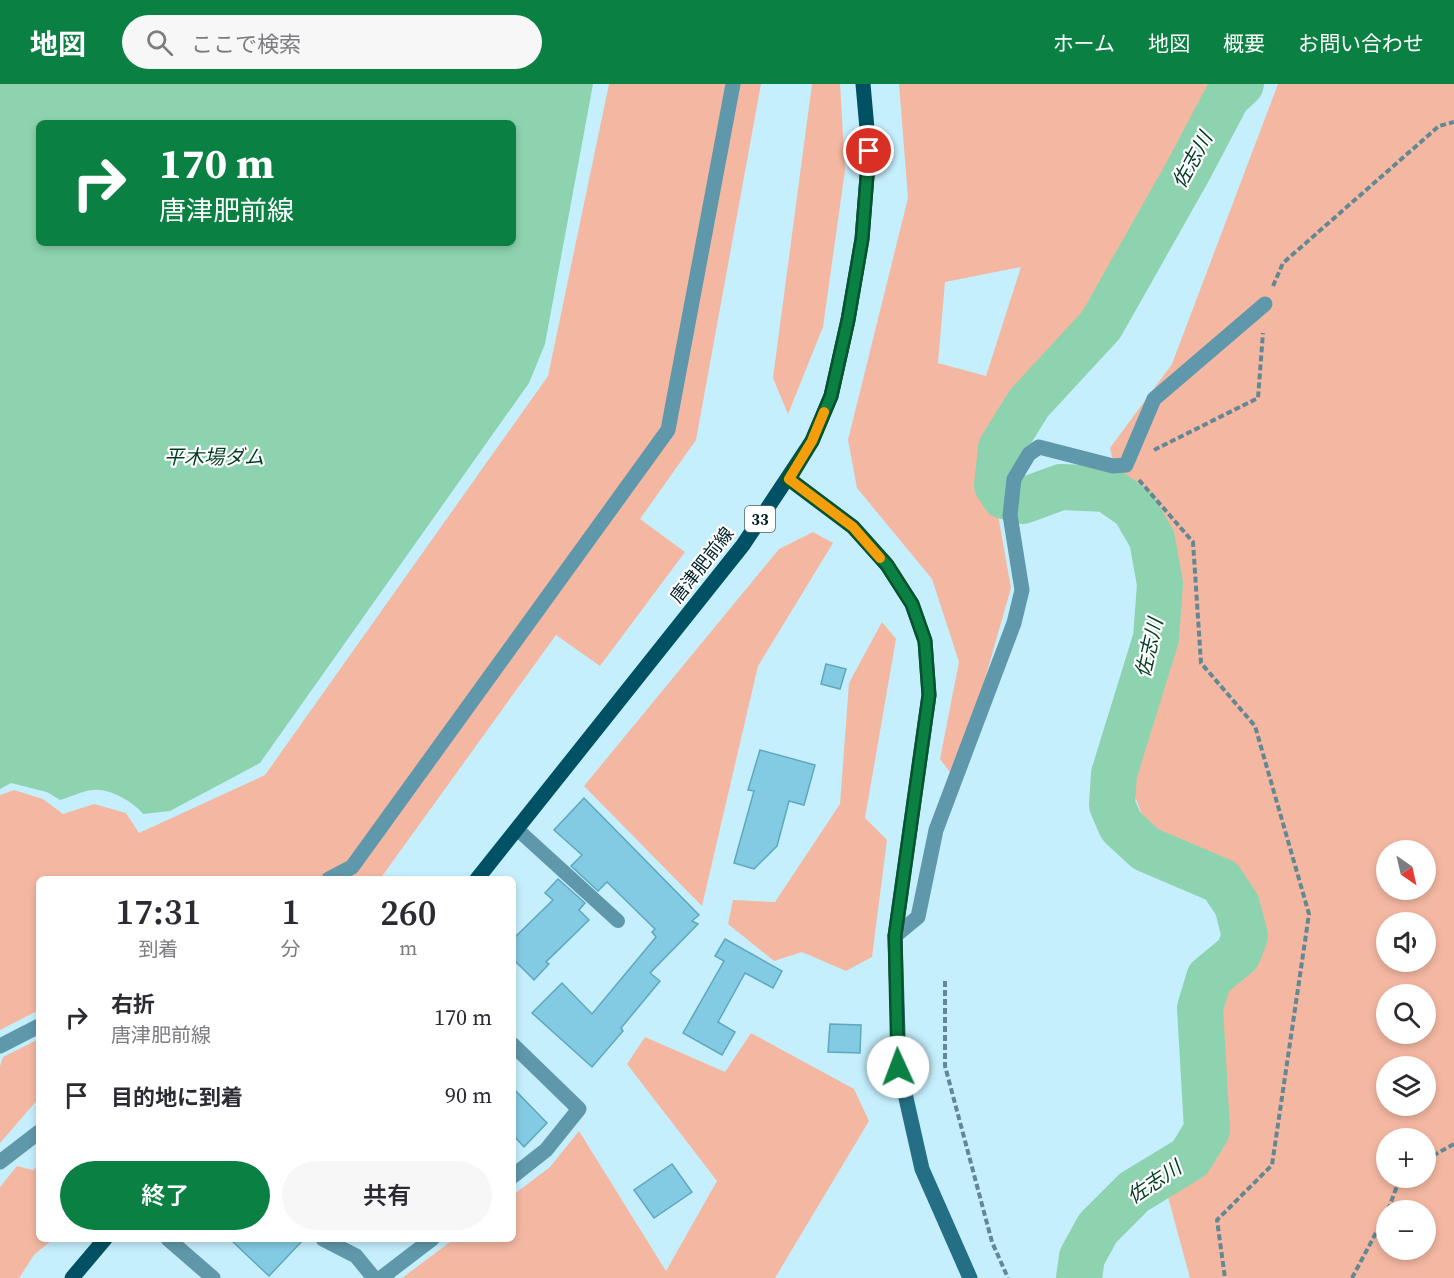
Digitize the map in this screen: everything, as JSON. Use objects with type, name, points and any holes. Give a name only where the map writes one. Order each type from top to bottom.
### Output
[{"type":"main road","name":"唐津肥前線","points":[[480,876],[743,545],[789,479],[812,441],[831,396],[848,320],[862,239],[869,151],[863,84]]},
{"type":"main road","points":[[72,1278],[102,1242]]},
{"type":"street","points":[[335,876],[352,867],[668,430],[733,84]]},
{"type":"street","points":[[895,936],[918,917],[936,830],[1014,623],[1022,590],[1010,515],[1014,478],[1029,454],[1039,447],[1113,466],[1126,465],[1154,399],[1265,304]]},
{"type":"street","points":[[789,479],[853,527],[887,565],[912,604],[925,641],[929,695],[895,936],[898,1067],[922,1169],[970,1278]]},
{"type":"street","points":[[0,1046],[36,1028]]},
{"type":"street","points":[[516,1048],[579,1109],[546,1150],[516,1174]]},
{"type":"street","points":[[0,1162],[36,1134]]},
{"type":"street","points":[[171,1242],[213,1278]]},
{"type":"street","points":[[329,1242],[356,1256],[374,1278]]},
{"type":"street","points":[[381,1278],[428,1242]]},
{"type":"lane","points":[[518,830],[618,921]]},
{"type":"path","points":[[1225,1278],[1217,1221],[1272,1165],[1309,914],[1255,726],[1201,663],[1193,542],[1126,465],[1258,398],[1265,304],[1284,263],[1439,126],[1454,122]]},
{"type":"path","points":[[945,981],[945,1066],[992,1242],[1008,1278]]},
{"type":"path","points":[[1436,1154],[1454,1144]]},
{"type":"path","points":[[1352,1278],[1376,1233]]},
{"type":"shaded area","points":[[609,84],[761,84],[696,440],[640,519],[685,552],[600,666],[556,635],[382,876],[36,876],[36,1012],[0,1030],[0,795],[14,790],[43,799],[63,814],[94,804],[126,813],[139,833],[265,775],[548,376]]},
{"type":"shaded area","points":[[812,84],[840,84],[845,170],[823,327],[788,414],[773,378]]},
{"type":"shaded area","points":[[899,84],[1232,84],[1095,317],[1003,416],[992,481],[1011,588],[956,780],[940,759],[959,662],[932,579],[857,488],[848,440],[908,198]],"holes":[[[1021,267],[986,376],[938,363],[945,282]]]},
{"type":"shaded area","points":[[1278,84],[1454,84],[1454,1278],[1190,1278],[1168,1197],[1214,1142],[1213,1003],[1248,964],[1252,929],[1224,870],[1144,821],[1125,769],[1173,606],[1165,537],[1119,488],[1110,448],[1172,364]]},
{"type":"shaded area","points":[[813,532],[833,543],[758,666],[702,906],[584,786],[779,549]]},
{"type":"shaded area","points":[[882,622],[896,639],[865,818],[887,840],[872,957],[846,971],[802,952],[774,961],[728,924],[733,900],[775,902],[840,804],[849,683]]},
{"type":"shaded area","points":[[751,1033],[854,1089],[869,1121],[775,1278],[402,1278],[450,1242],[516,1242],[516,1193],[550,1167],[579,1131],[666,1271],[717,1181],[627,1064],[645,1037],[725,1072]]},
{"type":"shaded area","points":[[36,1040],[36,1101],[0,1143],[0,1066],[3,1057]]},
{"type":"shaded area","points":[[17,1166],[33,1170],[36,1168],[36,1242],[49,1242],[34,1255],[19,1278],[0,1278],[0,1187]]},
{"type":"water","name":"平木場ダム","points":[[0,84],[593,84],[545,344],[529,383],[260,763],[170,811],[143,814],[134,805],[106,791],[93,790],[60,800],[47,792],[11,783],[0,789]]},
{"type":"building","points":[[826,664],[846,669],[840,689],[821,684]]},
{"type":"building","points":[[760,750],[815,765],[804,805],[789,801],[777,846],[754,869],[734,863],[754,791],[748,790]]},
{"type":"building","points":[[584,798],[699,915],[692,921],[698,924],[650,973],[660,981],[621,1028],[623,1031],[592,1067],[532,1013],[562,983],[592,1014],[656,937],[652,932],[655,929],[607,882],[598,891],[571,866],[582,855],[554,830]]},
{"type":"building","points":[[558,879],[585,903],[579,910],[589,920],[546,962],[549,964],[534,980],[516,962],[516,936],[553,900],[545,893]]},
{"type":"building","points":[[725,939],[782,971],[773,988],[745,973],[718,1022],[735,1032],[722,1055],[683,1033],[724,961],[715,956]]},
{"type":"building","points":[[830,1024],[861,1025],[860,1053],[828,1052]]},
{"type":"building","points":[[516,1091],[547,1123],[524,1147],[516,1138]]},
{"type":"building","points":[[672,1164],[692,1192],[654,1218],[634,1190]]},
{"type":"building","points":[[233,1242],[301,1242],[269,1276]]},
{"type":"waterway","name":"佐志川","points":[[1079,1278],[1082,1257],[1098,1228],[1134,1192],[1190,1158],[1207,1130],[1200,1008],[1209,978],[1238,954],[1245,936],[1237,905],[1221,881],[1146,849],[1121,826],[1112,805],[1114,774],[1156,638],[1160,584],[1152,539],[1134,508],[1107,489],[1061,487],[1023,501],[1004,496],[997,485],[1001,448],[1029,403],[1101,325],[1227,97],[1241,84]]},
{"type":"slow traffic","points":[[824,412],[812,441],[789,479],[853,527],[880,558]]},
{"type":"route","points":[[869,151],[862,239],[848,320],[831,396],[812,441],[789,479],[853,527],[887,565],[912,604],[925,641],[929,695],[895,936],[898,1067]]}]
